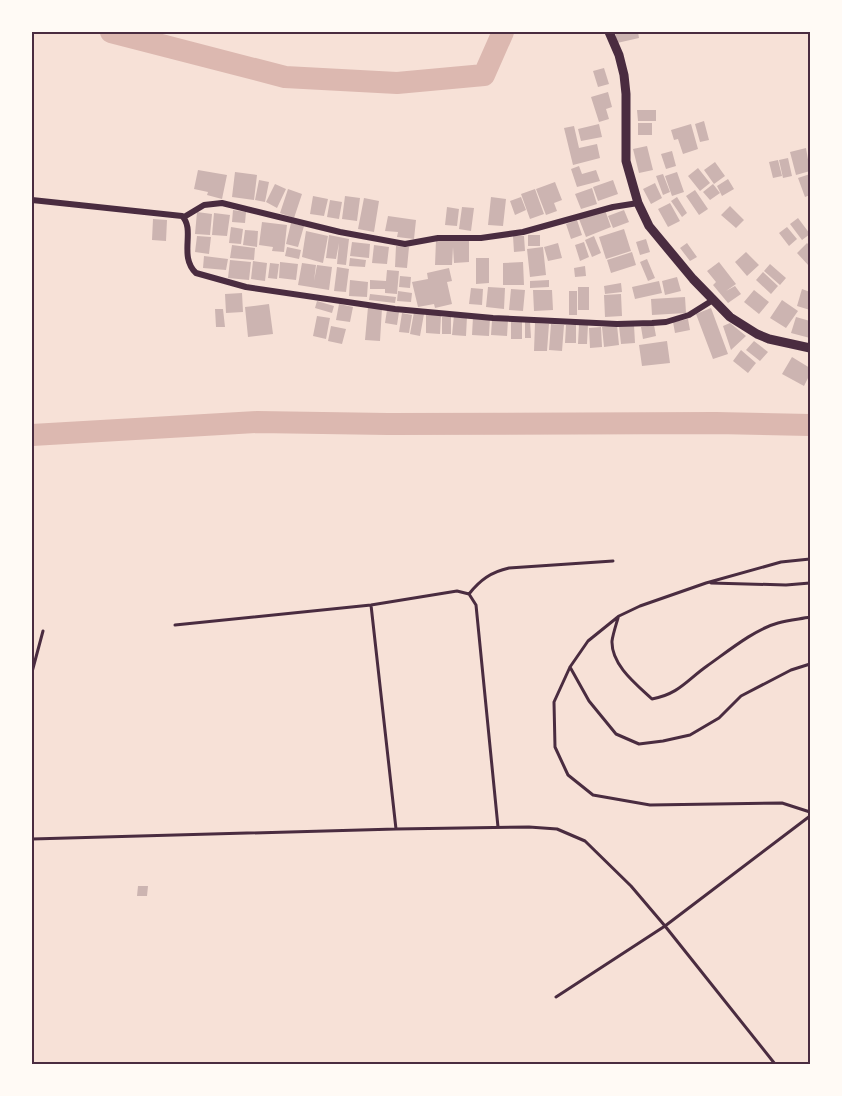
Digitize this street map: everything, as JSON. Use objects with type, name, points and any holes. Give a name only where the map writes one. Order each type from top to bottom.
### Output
[{"type":"main road","points":[[609,32],[619,55],[624,75],[626,162],[638,203],[649,226],[713,300],[730,316],[757,334],[783,344],[810,348]]},
{"type":"street","points":[[32,200],[184,217],[187,223],[187,259],[190,268],[196,273],[246,287],[418,312],[617,324],[666,322],[679,319],[713,300]]},
{"type":"street","points":[[184,217],[204,205],[222,203],[340,232],[405,244],[438,238],[481,238],[523,232],[613,207],[638,203]]},
{"type":"lane","points":[[810,559],[781,562],[706,583],[618,616],[588,641],[570,667],[554,702],[555,747],[568,776],[593,795],[650,805],[782,803],[810,814]]},
{"type":"lane","points":[[469,594],[482,579],[508,568],[613,561]]},
{"type":"lane","points":[[706,583],[786,585],[810,583]]},
{"type":"lane","points":[[175,625],[371,605],[457,591],[469,594],[477,605],[498,827]]},
{"type":"lane","points":[[371,605],[396,829]]},
{"type":"lane","points":[[618,616],[612,642],[618,661],[634,683],[652,699],[668,696],[705,667],[768,627],[777,623],[810,617]]},
{"type":"lane","points":[[32,672],[43,631]]},
{"type":"lane","points":[[570,667],[589,700],[616,734],[639,744],[690,735],[719,718],[741,696],[791,670],[810,664]]},
{"type":"lane","points":[[556,997],[665,926],[810,814]]},
{"type":"lane","points":[[32,838],[498,827],[557,829],[585,841],[631,886],[775,1065]]},
{"type":"building","points":[[615,32],[638,32],[639,38],[617,43]]},
{"type":"building","points":[[604,68],[609,84],[598,87],[593,71]]},
{"type":"building","points":[[608,92],[612,107],[606,109],[609,119],[599,122],[591,97]]},
{"type":"building","points":[[637,110],[656,110],[656,121],[638,121]]},
{"type":"building","points":[[704,121],[709,140],[700,142],[695,124]]},
{"type":"building","points":[[638,123],[652,123],[652,135],[638,135]]},
{"type":"building","points":[[599,124],[602,137],[581,141],[578,129]]},
{"type":"building","points":[[691,124],[698,149],[683,154],[678,139],[674,140],[671,130]]},
{"type":"building","points":[[574,126],[579,148],[597,144],[600,158],[573,165],[564,128]]},
{"type":"building","points":[[647,146],[653,170],[639,173],[633,149]]},
{"type":"building","points":[[806,148],[810,171],[796,175],[790,152]]},
{"type":"building","points":[[672,151],[676,166],[666,169],[661,154]]},
{"type":"building","points":[[788,158],[792,176],[783,178],[779,160]]},
{"type":"building","points":[[778,160],[782,176],[773,178],[769,162]]},
{"type":"building","points":[[715,162],[725,176],[714,184],[704,170]]},
{"type":"building","points":[[579,166],[582,174],[596,170],[600,181],[577,187],[571,169]]},
{"type":"building","points":[[698,168],[710,183],[700,191],[688,176]]},
{"type":"building","points":[[198,170],[227,175],[222,199],[207,195],[208,192],[194,189]]},
{"type":"building","points":[[235,172],[257,175],[254,200],[232,197]]},
{"type":"building","points":[[677,172],[684,192],[672,196],[665,176]]},
{"type":"building","points":[[663,174],[670,192],[663,195],[656,176]]},
{"type":"building","points":[[810,174],[810,195],[805,197],[798,178]]},
{"type":"building","points":[[728,179],[734,189],[722,196],[717,186]]},
{"type":"building","points":[[259,180],[269,182],[265,202],[255,200]]},
{"type":"building","points":[[613,180],[618,194],[598,201],[593,187]]},
{"type":"building","points":[[555,182],[562,200],[554,203],[557,211],[546,215],[536,189]]},
{"type":"building","points":[[655,183],[662,198],[651,204],[643,189]]},
{"type":"building","points":[[275,184],[286,189],[277,208],[266,202]]},
{"type":"building","points":[[713,184],[720,193],[710,200],[703,192]]},
{"type":"building","points":[[592,188],[597,204],[581,209],[575,194]]},
{"type":"building","points":[[288,189],[302,194],[294,218],[280,213]]},
{"type":"building","points":[[535,189],[544,214],[530,219],[521,194]]},
{"type":"building","points":[[695,190],[708,209],[699,215],[686,196]]},
{"type":"building","points":[[313,196],[328,199],[324,216],[310,214]]},
{"type":"building","points":[[345,196],[360,198],[357,221],[342,219]]},
{"type":"building","points":[[491,197],[506,199],[503,226],[488,225]]},
{"type":"building","points":[[521,197],[526,210],[515,215],[510,201]]},
{"type":"building","points":[[677,197],[687,213],[682,217],[671,201]]},
{"type":"building","points":[[364,198],[379,201],[374,232],[358,229]]},
{"type":"building","points":[[330,200],[342,202],[339,219],[327,217]]},
{"type":"building","points":[[670,203],[680,221],[668,227],[658,209]]},
{"type":"building","points":[[730,206],[744,220],[736,228],[721,215]]},
{"type":"building","points":[[447,207],[459,209],[457,226],[445,225]]},
{"type":"building","points":[[462,207],[474,208],[471,231],[459,229]]},
{"type":"building","points":[[233,210],[246,212],[245,223],[232,222]]},
{"type":"building","points":[[605,210],[611,227],[586,237],[579,219]]},
{"type":"building","points":[[624,210],[629,222],[613,228],[608,216]]},
{"type":"building","points":[[197,212],[212,214],[210,235],[195,234]]},
{"type":"building","points":[[214,213],[230,215],[227,236],[212,235]]},
{"type":"building","points":[[388,216],[416,220],[414,239],[397,237],[398,232],[385,231]]},
{"type":"building","points":[[798,218],[810,234],[802,240],[790,224]]},
{"type":"building","points":[[153,219],[167,220],[166,241],[152,240]]},
{"type":"building","points":[[577,220],[582,235],[571,239],[566,224]]},
{"type":"building","points":[[262,222],[287,225],[284,252],[272,251],[273,247],[259,245]]},
{"type":"building","points":[[291,223],[304,226],[298,247],[286,244]]},
{"type":"building","points":[[231,227],[243,229],[241,244],[229,243]]},
{"type":"building","points":[[787,227],[797,239],[789,246],[779,233]]},
{"type":"building","points":[[624,229],[631,251],[606,259],[599,237]]},
{"type":"building","points":[[245,230],[258,231],[257,247],[243,245]]},
{"type":"building","points":[[306,231],[328,236],[323,263],[302,257]]},
{"type":"building","points":[[329,235],[349,239],[346,265],[337,264],[339,243],[336,259],[326,258]]},
{"type":"building","points":[[528,235],[540,235],[540,246],[528,246]]},
{"type":"building","points":[[197,236],[211,237],[209,254],[195,252]]},
{"type":"building","points":[[513,236],[524,236],[525,251],[514,252]]},
{"type":"building","points":[[594,236],[601,253],[592,257],[585,240]]},
{"type":"building","points":[[646,239],[650,252],[640,255],[636,242]]},
{"type":"building","points":[[436,240],[469,240],[469,262],[454,263],[453,247],[452,265],[435,265]]},
{"type":"building","points":[[352,242],[370,244],[369,258],[350,256]]},
{"type":"building","points":[[584,242],[589,257],[580,261],[575,245]]},
{"type":"building","points":[[558,243],[562,258],[548,261],[544,247]]},
{"type":"building","points":[[687,243],[697,257],[690,261],[680,248]]},
{"type":"building","points":[[807,243],[810,246],[809,266],[797,253]]},
{"type":"building","points":[[232,245],[255,248],[254,260],[230,258]]},
{"type":"building","points":[[374,245],[389,247],[387,264],[372,263]]},
{"type":"building","points":[[396,246],[409,247],[407,268],[395,267]]},
{"type":"building","points":[[287,247],[301,250],[299,259],[285,256]]},
{"type":"building","points":[[543,247],[546,275],[530,277],[527,249]]},
{"type":"building","points":[[632,252],[636,265],[611,273],[607,260]]},
{"type":"building","points":[[746,252],[759,265],[747,276],[735,262]]},
{"type":"building","points":[[204,256],[228,259],[226,270],[203,268]]},
{"type":"building","points":[[350,258],[366,260],[365,267],[349,266]]},
{"type":"building","points":[[476,258],[489,258],[489,283],[476,284]]},
{"type":"building","points":[[647,259],[655,278],[648,281],[640,262]]},
{"type":"building","points":[[230,260],[251,262],[249,280],[228,278]]},
{"type":"building","points":[[253,261],[267,263],[265,281],[251,279]]},
{"type":"building","points":[[280,262],[298,264],[296,280],[279,278]]},
{"type":"building","points":[[523,262],[524,285],[503,285],[503,263]]},
{"type":"building","points":[[719,262],[736,284],[726,291],[735,286],[741,294],[728,303],[713,285],[716,282],[707,271]]},
{"type":"building","points":[[270,263],[279,264],[277,279],[268,278]]},
{"type":"building","points":[[302,263],[316,265],[314,281],[317,265],[332,267],[329,290],[298,285]]},
{"type":"building","points":[[770,264],[786,278],[780,285],[764,271]]},
{"type":"building","points":[[585,266],[586,276],[575,277],[574,268]]},
{"type":"building","points":[[337,267],[349,269],[346,292],[334,291]]},
{"type":"building","points":[[449,268],[452,281],[447,282],[452,304],[435,308],[434,304],[418,307],[412,282],[428,279],[427,273]]},
{"type":"building","points":[[387,270],[399,271],[397,294],[385,293],[385,289],[370,289],[370,280],[386,281]]},
{"type":"building","points":[[763,272],[778,286],[771,294],[756,280]]},
{"type":"building","points":[[400,276],[411,277],[410,288],[399,287]]},
{"type":"building","points":[[677,277],[681,291],[665,295],[662,281]]},
{"type":"building","points":[[350,280],[368,282],[367,297],[349,296]]},
{"type":"building","points":[[549,280],[549,287],[530,288],[530,281]]},
{"type":"building","points":[[659,281],[662,293],[635,299],[632,287]]},
{"type":"building","points":[[621,283],[622,292],[605,294],[604,286]]},
{"type":"building","points":[[488,287],[505,288],[504,309],[486,307]]},
{"type":"building","points":[[578,287],[589,287],[589,310],[578,310]]},
{"type":"building","points":[[471,288],[483,289],[482,305],[469,304]]},
{"type":"building","points":[[511,289],[525,290],[523,311],[509,310]]},
{"type":"building","points":[[802,289],[810,292],[810,310],[797,306]]},
{"type":"building","points":[[533,290],[552,290],[553,310],[534,311]]},
{"type":"building","points":[[754,290],[769,302],[759,314],[744,302]]},
{"type":"building","points":[[398,291],[412,293],[411,302],[397,301]]},
{"type":"building","points":[[569,291],[577,291],[577,315],[569,315]]},
{"type":"building","points":[[242,293],[243,312],[226,313],[225,294]]},
{"type":"building","points":[[370,294],[396,297],[395,303],[369,300]]},
{"type":"building","points":[[621,294],[622,316],[605,317],[604,295]]},
{"type":"building","points":[[685,297],[686,313],[652,315],[651,299]]},
{"type":"building","points":[[782,300],[798,311],[786,328],[770,318]]},
{"type":"building","points":[[317,301],[334,306],[332,313],[315,308]]},
{"type":"building","points":[[269,304],[273,334],[248,337],[245,307]]},
{"type":"building","points":[[339,304],[353,307],[350,322],[336,320]]},
{"type":"building","points":[[368,307],[382,308],[380,341],[365,340]]},
{"type":"building","points":[[711,308],[728,354],[713,359],[696,314]]},
{"type":"building","points":[[215,309],[223,309],[225,327],[216,327]]},
{"type":"building","points":[[387,310],[399,312],[397,325],[385,323]]},
{"type":"building","points":[[414,312],[424,314],[420,336],[410,334]]},
{"type":"building","points":[[402,313],[412,315],[409,333],[399,332]]},
{"type":"building","points":[[426,314],[441,315],[440,334],[426,333]]},
{"type":"building","points":[[454,315],[467,316],[466,336],[452,335]]},
{"type":"building","points":[[317,316],[330,318],[326,339],[313,336]]},
{"type":"building","points":[[442,317],[451,317],[451,334],[442,334]]},
{"type":"building","points":[[473,317],[490,318],[489,336],[472,335]]},
{"type":"building","points":[[796,317],[810,321],[810,338],[791,333]]},
{"type":"building","points":[[688,319],[690,330],[675,333],[673,322]]},
{"type":"building","points":[[492,320],[508,320],[507,336],[491,335]]},
{"type":"building","points":[[511,320],[522,320],[522,339],[511,339]]},
{"type":"building","points":[[525,321],[530,321],[531,338],[525,338]]},
{"type":"building","points":[[535,323],[549,324],[547,351],[534,351]]},
{"type":"building","points":[[730,323],[746,336],[731,350],[723,326]]},
{"type":"building","points":[[551,324],[564,325],[562,351],[549,350]]},
{"type":"building","points":[[579,324],[588,324],[587,344],[578,344]]},
{"type":"building","points":[[566,325],[576,325],[576,343],[565,343]]},
{"type":"building","points":[[617,325],[619,345],[604,347],[602,327]]},
{"type":"building","points":[[634,325],[635,343],[621,344],[619,326]]},
{"type":"building","points":[[654,325],[656,336],[643,339],[641,327]]},
{"type":"building","points":[[331,326],[346,329],[342,344],[328,341]]},
{"type":"building","points":[[601,327],[602,347],[590,348],[589,328]]},
{"type":"building","points":[[667,341],[670,363],[642,366],[639,345]]},
{"type":"building","points":[[754,341],[768,352],[760,361],[746,350]]},
{"type":"building","points":[[741,350],[756,363],[748,373],[733,361]]},
{"type":"building","points":[[792,357],[810,368],[810,374],[804,386],[782,374]]},
{"type":"building","points":[[138,886],[148,886],[147,896],[137,896]]},
{"type":"waterway","points":[[111,32],[285,77],[397,83],[484,75],[503,32]]},
{"type":"waterway","points":[[32,435],[257,422],[810,425]]}]
